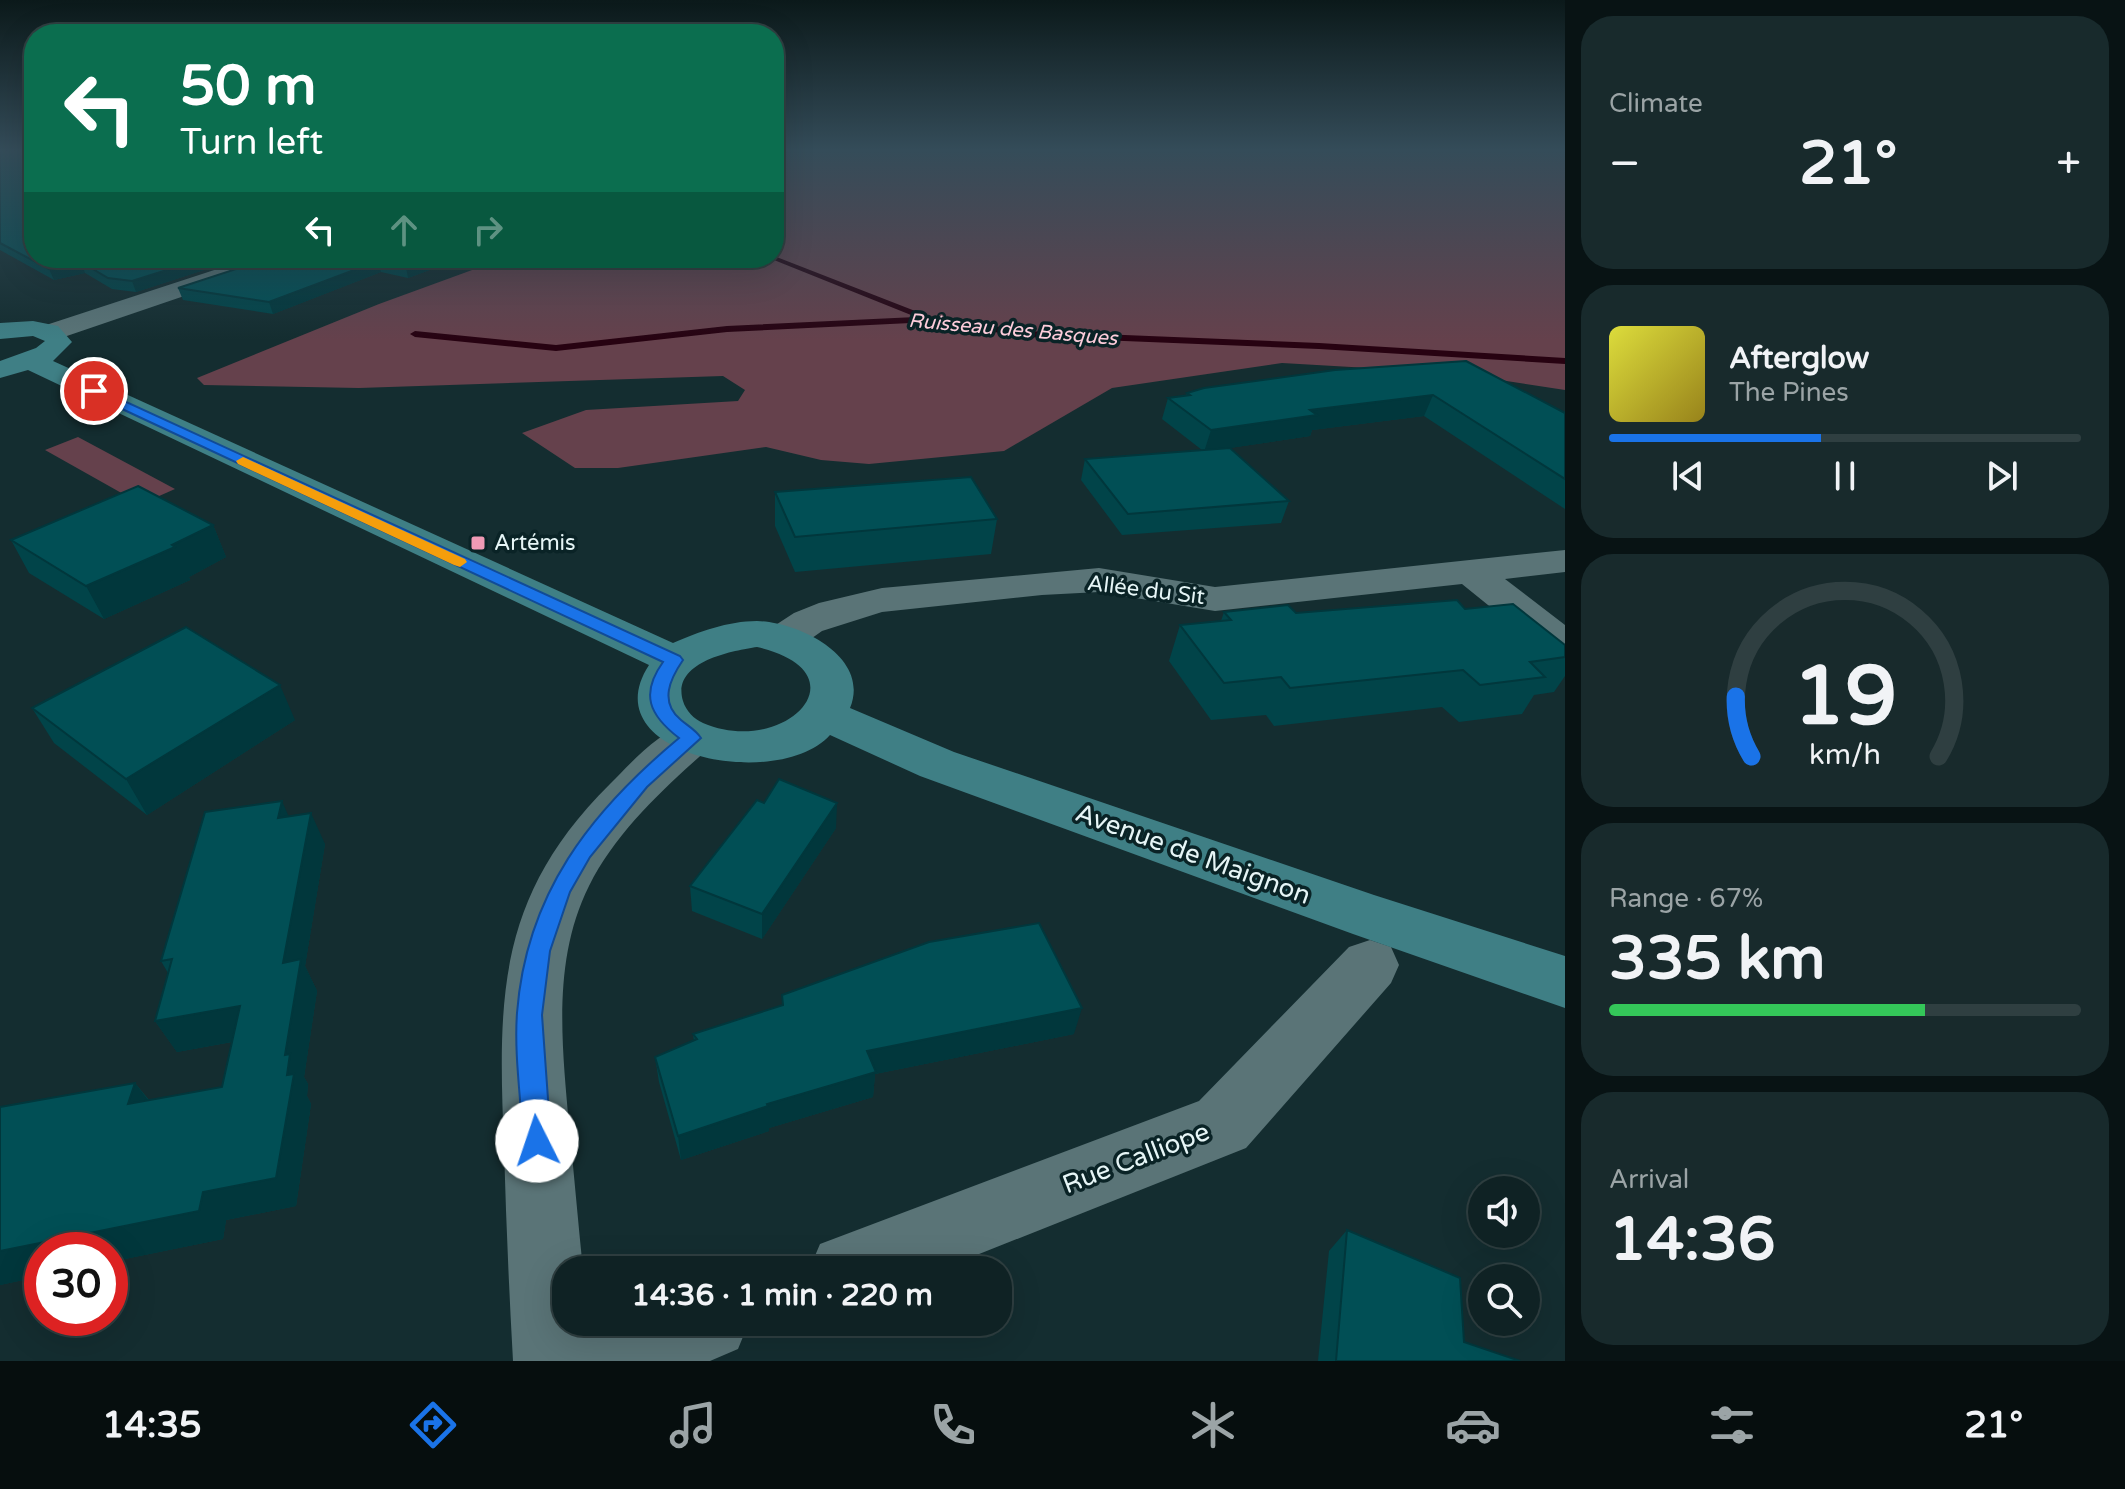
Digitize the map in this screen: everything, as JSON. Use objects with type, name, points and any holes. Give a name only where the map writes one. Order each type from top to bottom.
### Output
[{"type":"street","points":[[28,354],[247,268]]},
{"type":"street","points":[[0,331],[27,329],[28,354]]},
{"type":"street","points":[[28,354],[390,530],[674,660]]},
{"type":"street","name":"Allée du Sit","points":[[783,639],[808,622],[833,612],[882,600],[1042,583],[1099,580],[1215,599],[1565,561]]},
{"type":"street","points":[[1469,570],[1565,646]]},
{"type":"street","points":[[757,634],[783,639],[814,654],[832,677],[833,696],[825,715],[801,735],[766,746],[727,748],[691,738],[669,720],[658,699],[661,678],[674,660],[704,642],[730,636],[757,634]]},
{"type":"street","name":"Avenue de Maignon","points":[[825,715],[937,764],[1373,918],[1565,982]]},
{"type":"street","points":[[552,1361],[529,1015],[538,951],[559,890],[582,851],[640,781],[691,738]]},
{"type":"street","name":"Rue Calliope","points":[[882,1256],[1222,1125],[1370,965]]},
{"type":"street","points":[[610,1361],[675,1336]]},
{"type":"shaded area","points":[[784,214],[1565,214],[1565,390],[1455,373],[1282,363],[1112,388],[1004,451],[869,464],[821,460],[766,447],[618,468],[575,468],[522,433],[586,410],[738,401],[745,390],[723,376],[359,388],[204,385],[197,378],[379,304],[478,268],[784,268]]},
{"type":"shaded area","points":[[78,437],[175,489],[141,504],[45,450]]},
{"type":"building","points":[[0,214],[24,214],[24,256],[0,243]]},
{"type":"building","points":[[91,268],[173,268],[132,281],[108,278]]},
{"type":"building","points":[[239,268],[359,268],[269,302],[178,288]]},
{"type":"building","points":[[1466,361],[1565,413],[1565,479],[1433,395],[1310,410],[1317,415],[1211,430],[1168,398],[1190,395],[1187,393],[1204,388],[1335,370]]},
{"type":"building","points":[[1230,448],[1289,501],[1128,514],[1085,459]]},
{"type":"building","points":[[971,477],[997,519],[795,537],[775,492]]},
{"type":"building","points":[[138,486],[213,525],[172,545],[175,547],[86,586],[11,540]]},
{"type":"building","points":[[1457,600],[1465,609],[1513,604],[1565,645],[1565,657],[1530,662],[1545,677],[1480,685],[1463,670],[1290,688],[1281,677],[1224,683],[1180,625],[1231,620],[1224,612],[1288,605],[1296,613]]},
{"type":"building","points":[[186,627],[280,685],[126,779],[32,708]]},
{"type":"building","points":[[779,779],[837,803],[762,914],[690,886],[757,800],[764,803]]},
{"type":"building","points":[[282,801],[278,818],[311,813],[283,963],[301,959],[285,1055],[290,1054],[287,1075],[294,1074],[276,1178],[203,1192],[199,1211],[95,1232],[24,1232],[24,1246],[0,1251],[0,1107],[135,1083],[128,1104],[222,1087],[240,1006],[155,1021],[172,959],[161,961],[205,812]]},
{"type":"building","points":[[1039,923],[1082,1008],[867,1051],[876,1072],[767,1104],[678,1136],[655,1057],[697,1039],[693,1034],[783,1005],[782,995],[929,942]]},
{"type":"building","points":[[1347,1230],[1460,1278],[1464,1342],[1520,1361],[1336,1361]]},
{"type":"waterway","points":[[784,262],[924,317]]},
{"type":"waterway","name":"Ruisseau des Basques","points":[[415,334],[556,348],[727,329],[931,319],[1026,334],[1319,346],[1565,361]]},
{"type":"slow traffic","points":[[243,461],[460,562]]},
{"type":"place","name":"Artémis","points":[[478,543]]},
{"type":"route","points":[[94,391],[674,660],[661,678],[658,699],[669,720],[691,738],[640,781],[582,851],[559,890],[538,951],[529,1015],[537,1141]]}]
